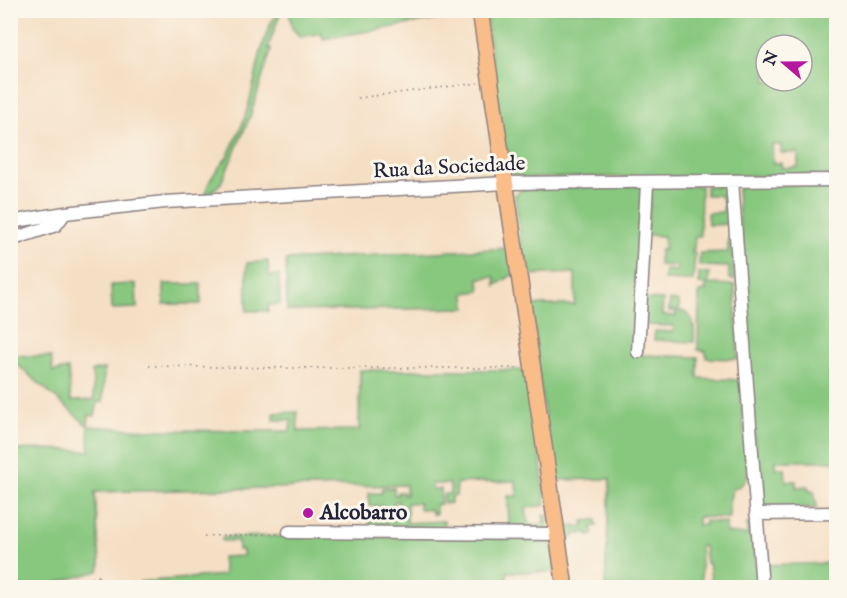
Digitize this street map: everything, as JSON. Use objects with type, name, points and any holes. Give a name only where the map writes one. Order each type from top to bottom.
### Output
[{"type":"main road","points":[[480,10],[565,588]]},
{"type":"street","name":"Rua da Sociedade","points":[[10,222],[65,213],[165,202],[506,183],[837,180]]},
{"type":"street","points":[[732,181],[762,588]]},
{"type":"street","points":[[638,352],[647,183]]},
{"type":"street","points":[[10,240],[56,225],[65,213]]},
{"type":"street","points":[[756,513],[837,513]]},
{"type":"street","points":[[289,532],[557,534]]},
{"type":"path","points":[[358,98],[470,83],[491,84]]},
{"type":"path","points":[[150,366],[533,367]]},
{"type":"path","points":[[204,536],[279,535],[289,532]]},
{"type":"path","points":[[51,588],[103,575]]},
{"type":"green space","points":[[369,10],[463,10],[463,15],[323,39],[322,33],[300,37],[292,28],[289,11],[353,11],[353,13]]},
{"type":"green space","points":[[485,11],[836,11],[836,175],[520,178],[512,174],[507,167]],"holes":[[[772,145],[781,145],[781,153],[798,153],[798,167],[782,168],[781,163],[773,163]]]},
{"type":"green space","points":[[277,13],[280,14],[268,48],[271,50],[250,117],[221,183],[206,197],[210,180],[227,157],[241,127],[265,39]]},
{"type":"green space","points":[[836,184],[836,461],[775,461],[775,468],[785,468],[786,481],[796,481],[796,487],[808,486],[809,491],[814,491],[817,508],[759,508],[737,191],[742,185]]},
{"type":"green space","points":[[641,186],[641,355],[698,357],[698,378],[740,380],[748,476],[741,485],[733,489],[729,501],[729,518],[698,517],[698,525],[705,525],[705,521],[726,523],[726,533],[747,535],[747,524],[752,524],[758,587],[712,587],[709,563],[706,563],[704,546],[700,546],[702,587],[605,587],[610,479],[553,480],[530,305],[575,305],[575,273],[525,275],[515,195],[521,190],[530,188]]},
{"type":"green space","points":[[701,186],[700,236],[695,236],[694,249],[692,249],[692,253],[695,253],[693,281],[664,280],[665,270],[677,271],[677,266],[659,265],[660,250],[664,250],[664,236],[646,235],[652,187]]},
{"type":"green space","points":[[706,186],[725,186],[729,189],[731,224],[708,225],[707,213],[723,212],[724,202],[719,195],[706,195]]},
{"type":"green space","points":[[732,238],[735,280],[729,279],[729,267],[699,266],[700,253],[728,252],[728,239]]},
{"type":"green space","points":[[510,248],[514,274],[495,286],[495,277],[479,278],[480,291],[465,293],[466,308],[287,311],[286,260]]},
{"type":"green space","points":[[268,261],[269,276],[279,275],[280,304],[268,305],[268,311],[247,311],[247,263]]},
{"type":"green space","points":[[699,273],[710,273],[708,284],[735,285],[738,359],[706,358],[706,351],[698,350],[699,292],[706,291],[706,285],[699,284]]},
{"type":"green space","points":[[136,284],[137,308],[112,309],[111,285]]},
{"type":"green space","points":[[164,284],[201,284],[201,304],[164,304]]},
{"type":"green space","points":[[646,299],[663,300],[662,315],[676,316],[676,311],[669,311],[670,300],[677,301],[679,311],[685,312],[692,319],[694,342],[654,340],[655,331],[673,332],[674,326],[643,325]]},
{"type":"green space","points":[[10,355],[51,357],[53,372],[68,369],[71,401],[94,400],[92,371],[104,369],[103,402],[98,402],[95,416],[89,415],[88,426],[11,359]]},
{"type":"green space","points":[[360,370],[530,370],[546,505],[526,508],[529,526],[544,523],[543,515],[547,515],[548,527],[546,529],[509,529],[508,496],[517,496],[516,481],[457,483],[456,496],[451,497],[451,503],[444,504],[444,494],[450,494],[450,484],[432,484],[432,489],[441,489],[441,504],[436,504],[436,514],[432,514],[431,510],[419,509],[419,503],[407,503],[407,523],[444,521],[444,528],[369,528],[369,521],[394,521],[394,515],[399,514],[398,501],[394,502],[394,511],[382,511],[382,506],[369,506],[369,493],[382,493],[382,488],[394,488],[394,495],[403,492],[403,495],[406,495],[406,485],[95,492],[99,571],[42,587],[11,587],[11,450],[90,451],[88,426],[148,430],[290,431],[291,420],[274,420],[274,413],[297,412],[298,431],[359,430]]},
{"type":"green space","points":[[564,516],[566,527],[584,527],[583,521],[596,520],[597,526],[592,527],[593,535],[575,534],[575,537],[570,538],[570,542],[563,542],[560,517]]},
{"type":"green space","points":[[222,537],[551,539],[555,572],[507,572],[507,587],[557,587],[142,588],[140,582],[224,575],[222,557],[243,556],[243,550],[238,550],[238,541],[222,541]]},
{"type":"green space","points":[[836,563],[836,587],[770,587],[764,575],[763,565]]},
{"type":"place","name":"Alcobarro","points":[[308,513]]}]
